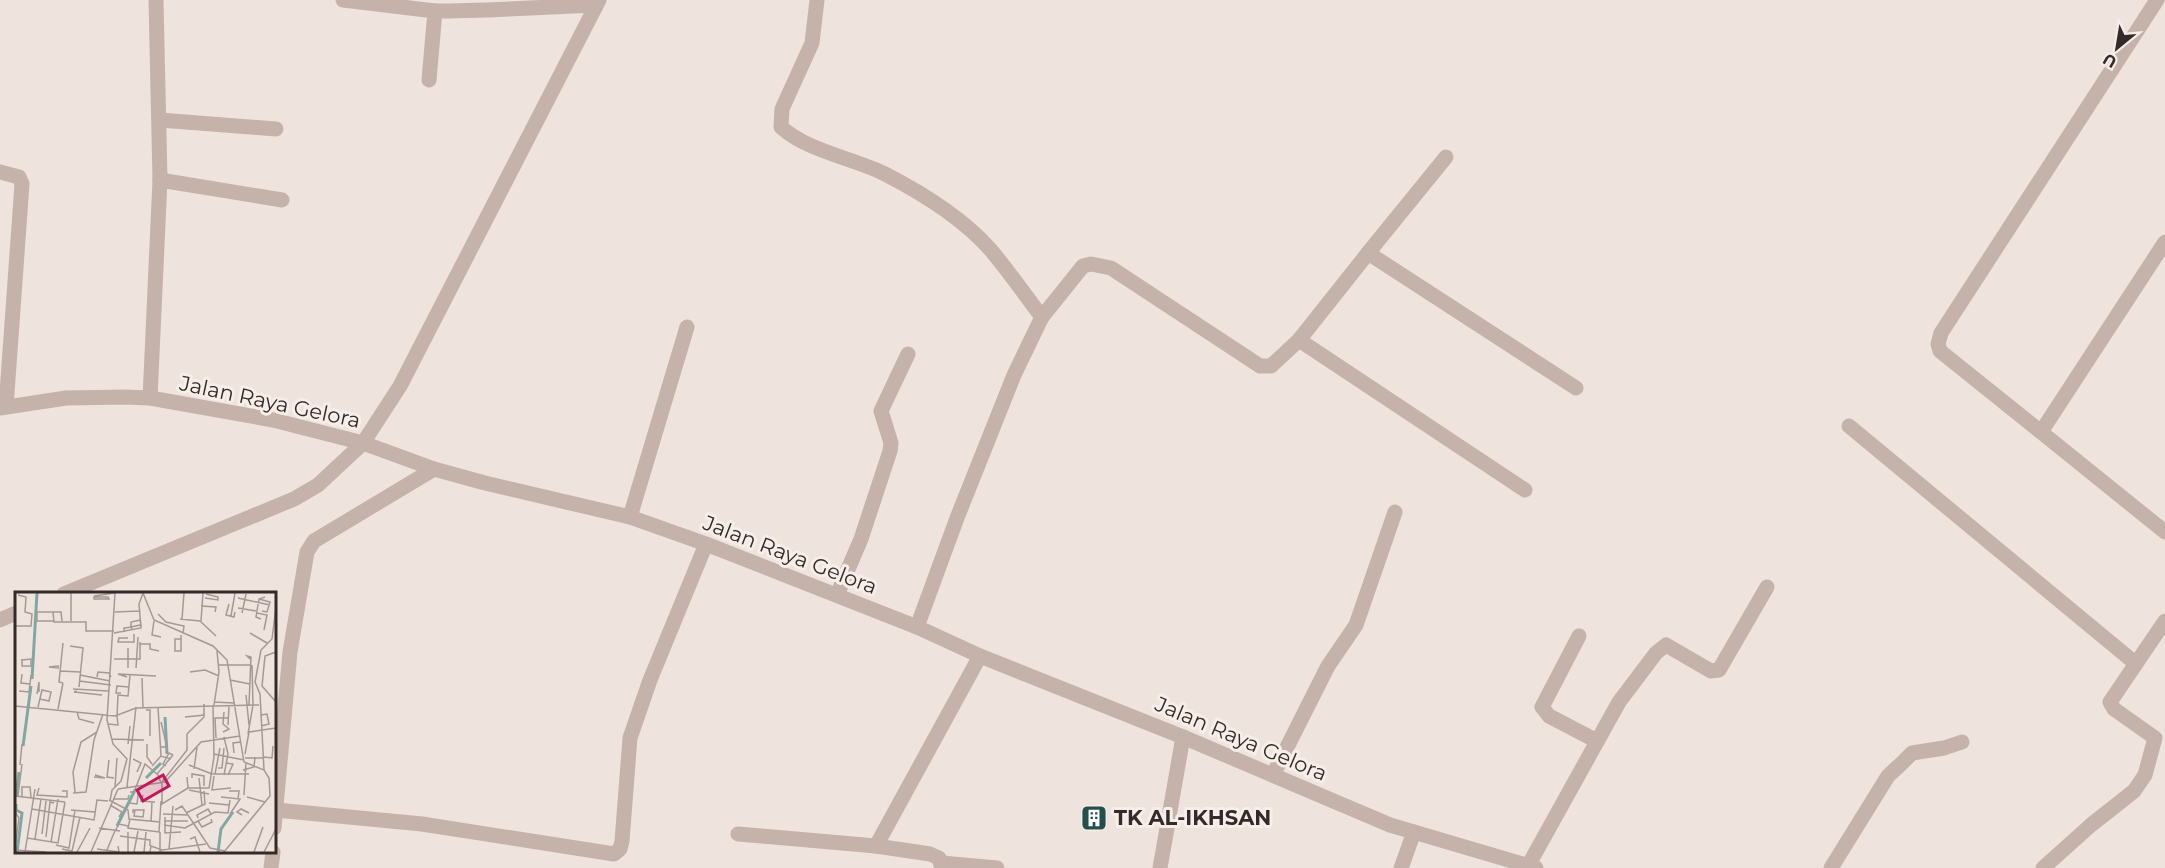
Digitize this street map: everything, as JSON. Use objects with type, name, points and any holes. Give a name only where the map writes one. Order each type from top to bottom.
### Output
[{"type":"street","points":[[150,399],[160,180],[156,0]]},
{"type":"street","points":[[343,0],[435,11],[494,10],[597,3]]},
{"type":"street","points":[[817,0],[812,43],[782,109],[781,127],[805,143],[884,174],[953,217],[989,249],[1042,317]]},
{"type":"street","points":[[2157,0],[1939,339],[1938,344],[1940,351],[1946,357],[2165,532]]},
{"type":"street","points":[[69,592],[294,499],[318,485],[363,443],[400,386],[597,3]]},
{"type":"street","points":[[429,80],[435,11]]},
{"type":"street","points":[[160,120],[276,129]]},
{"type":"street","points":[[917,627],[957,518],[1010,386],[1042,317],[1083,267],[1091,264],[1111,268],[1260,366],[1271,366],[1299,340],[1446,158]]},
{"type":"street","points":[[0,172],[15,175],[21,179],[22,184],[3,408]]},
{"type":"street","points":[[160,180],[282,200]]},
{"type":"street","points":[[2041,432],[2165,242]]},
{"type":"street","points":[[1368,253],[1576,388]]},
{"type":"street","points":[[630,517],[687,327]]},
{"type":"street","points":[[1299,340],[1525,490]]},
{"type":"street","points":[[837,595],[861,539],[890,451],[891,443],[881,411],[908,354]]},
{"type":"street","name":"Jalan Raya Gelora","points":[[3,408],[94,396],[150,399],[273,420],[363,443],[434,469],[630,517],[706,544],[917,627],[980,656],[1183,736],[1390,825],[1532,867]]},
{"type":"street","points":[[1849,426],[2135,663]]},
{"type":"street","points":[[434,469],[314,541],[306,552],[290,652],[276,810],[422,824],[614,854],[622,842],[630,738],[650,680],[706,544]]},
{"type":"street","points":[[1273,775],[1328,666],[1356,625],[1395,512]]},
{"type":"street","points":[[1532,867],[1619,702],[1661,648],[1666,645],[1711,671],[1719,670],[1767,587]]},
{"type":"street","points":[[0,620],[15,613]]},
{"type":"street","points":[[2043,868],[2091,825],[2134,791],[2145,775],[2160,741],[2136,726],[2110,704],[2113,696],[2165,621]]},
{"type":"street","points":[[1579,636],[1542,707],[1549,716],[1597,741]]},
{"type":"street","points":[[876,846],[980,656]]},
{"type":"street","points":[[1160,868],[1183,736]]},
{"type":"street","points":[[1831,868],[1888,776],[1912,753],[1944,748],[1962,742]]},
{"type":"street","points":[[1401,868],[1414,832]]},
{"type":"street","points":[[738,834],[876,846],[930,854],[939,858],[942,866],[997,868]]},
{"type":"street","points":[[272,868],[273,853]]},
{"type":"place","name":"TK AL-IKHSAN","points":[[1094,818]]}]
